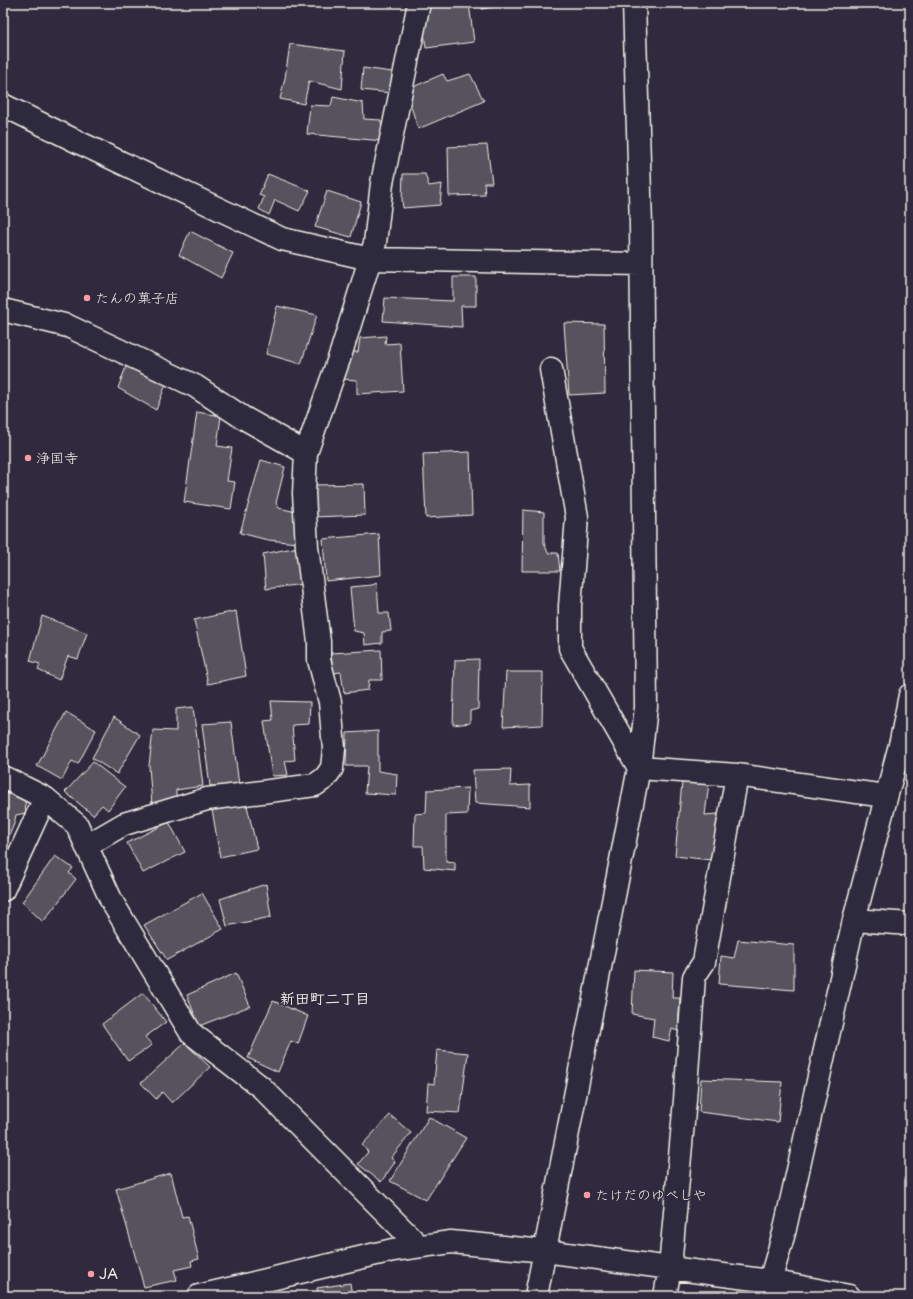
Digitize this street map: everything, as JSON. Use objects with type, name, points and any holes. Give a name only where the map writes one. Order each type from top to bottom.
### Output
[{"type":"street","points":[[86,846],[124,824],[207,799],[315,785],[325,778],[332,768],[334,749],[330,702],[319,660],[319,642],[308,547],[304,493],[306,453],[341,353],[375,243],[382,183],[419,3]]},
{"type":"street","points":[[536,1296],[639,768],[646,708],[641,264],[634,3]]},
{"type":"street","points":[[3,105],[282,239],[370,259],[641,264]]},
{"type":"street","points":[[3,310],[68,326],[195,386],[242,417],[306,453]]},
{"type":"street","points":[[551,369],[577,517],[570,606],[570,648],[639,768]]},
{"type":"street","points":[[770,1282],[784,1233],[854,920],[885,796],[901,741],[910,696]]},
{"type":"street","points":[[639,768],[737,775],[885,796]]},
{"type":"street","points":[[665,1296],[670,1268],[694,977],[704,962],[737,775]]},
{"type":"street","points":[[3,777],[45,798],[77,825],[112,902],[191,1033],[261,1087],[419,1246]]},
{"type":"street","points":[[3,890],[45,798]]},
{"type":"street","points":[[854,920],[910,924]]},
{"type":"street","points":[[199,1296],[393,1250],[450,1242],[545,1251],[770,1282],[849,1296]]},
{"type":"building","points":[[427,3],[469,3],[474,42],[426,48],[422,16]]},
{"type":"building","points":[[481,3],[516,3],[482,9]]},
{"type":"building","points":[[290,44],[345,51],[342,89],[309,81],[304,104],[280,99]]},
{"type":"building","points":[[363,68],[392,72],[391,93],[361,90]]},
{"type":"building","points":[[443,74],[447,81],[470,74],[484,101],[418,129],[406,90]]},
{"type":"building","points":[[333,97],[363,103],[364,119],[381,120],[383,141],[307,134],[310,105],[331,106]]},
{"type":"building","points":[[487,145],[492,183],[484,183],[485,195],[449,196],[448,147]]},
{"type":"building","points":[[268,174],[310,191],[299,211],[275,200],[269,215],[259,209],[264,197],[259,195]]},
{"type":"building","points":[[403,174],[425,174],[429,186],[442,184],[440,205],[403,208]]},
{"type":"building","points":[[327,191],[361,202],[351,237],[315,227]]},
{"type":"building","points":[[190,231],[233,253],[221,278],[179,255]]},
{"type":"building","points":[[453,277],[476,277],[476,306],[461,306],[462,327],[383,321],[385,298],[453,301]]},
{"type":"building","points":[[277,306],[317,315],[301,364],[266,354]]},
{"type":"building","points":[[564,323],[604,324],[605,393],[569,395]]},
{"type":"building","points":[[386,336],[385,344],[400,343],[403,391],[357,394],[357,380],[341,379],[350,352],[358,352],[360,338]]},
{"type":"building","points":[[127,364],[166,384],[156,410],[118,388]]},
{"type":"building","points":[[197,412],[221,416],[217,446],[232,448],[227,481],[235,482],[231,509],[184,502]]},
{"type":"building","points":[[470,452],[472,515],[426,518],[423,454]]},
{"type":"building","points":[[261,460],[285,467],[276,503],[279,508],[296,512],[297,543],[268,540],[240,533]]},
{"type":"building","points":[[364,484],[365,515],[314,517],[314,485]]},
{"type":"building","points":[[523,510],[544,512],[544,543],[548,553],[558,553],[560,571],[522,571]]},
{"type":"building","points":[[379,534],[381,575],[326,581],[323,539]]},
{"type":"building","points":[[298,547],[303,584],[266,589],[263,554]]},
{"type":"building","points":[[377,583],[379,613],[389,613],[391,631],[382,632],[382,643],[365,645],[364,633],[354,631],[350,587],[372,585]]},
{"type":"building","points":[[236,611],[246,676],[208,684],[194,620]]},
{"type":"building","points":[[42,616],[87,633],[78,659],[68,656],[59,680],[38,670],[40,664],[30,661]]},
{"type":"building","points":[[381,650],[382,680],[369,680],[368,690],[344,693],[341,672],[333,673],[331,653]]},
{"type":"building","points":[[479,659],[478,709],[470,711],[470,723],[453,725],[455,660]]},
{"type":"building","points":[[506,672],[543,672],[542,725],[503,727]]},
{"type":"building","points":[[271,701],[310,702],[309,724],[292,725],[295,760],[285,761],[288,775],[272,776],[264,721],[273,720]]},
{"type":"building","points":[[193,707],[203,786],[176,790],[176,800],[152,805],[149,766],[153,730],[176,731],[176,709]]},
{"type":"building","points":[[66,712],[96,730],[78,764],[72,761],[62,780],[37,766]]},
{"type":"building","points":[[114,717],[140,735],[117,774],[92,758]]},
{"type":"building","points":[[231,722],[239,785],[210,786],[202,724]]},
{"type":"building","points":[[378,731],[378,771],[397,774],[396,795],[365,793],[367,766],[346,766],[347,733]]},
{"type":"building","points":[[93,762],[125,787],[108,810],[102,805],[93,815],[65,792]]},
{"type":"building","points":[[511,769],[510,786],[530,785],[530,807],[475,803],[473,770]]},
{"type":"building","points":[[682,782],[709,783],[705,815],[718,814],[711,860],[675,856]]},
{"type":"building","points":[[468,788],[467,814],[446,815],[446,861],[455,862],[455,871],[424,868],[423,846],[414,846],[415,814],[426,813],[427,790]]},
{"type":"building","points":[[3,792],[25,800],[26,813],[16,815],[14,824],[3,850]]},
{"type":"building","points":[[245,797],[257,849],[220,857],[211,803]]},
{"type":"building","points":[[169,822],[185,852],[143,873],[127,843]]},
{"type":"building","points":[[55,856],[73,868],[69,873],[76,879],[43,922],[22,902]]},
{"type":"building","points":[[266,884],[271,917],[227,926],[220,899]]},
{"type":"building","points":[[202,893],[223,929],[167,960],[144,925]]},
{"type":"building","points":[[738,940],[794,945],[794,990],[719,984],[721,956],[734,958]]},
{"type":"building","points":[[634,970],[673,972],[672,998],[680,998],[678,1031],[672,1029],[669,1041],[652,1037],[654,1018],[632,1014]]},
{"type":"building","points":[[236,973],[250,1006],[199,1026],[187,995]]},
{"type":"building","points":[[143,993],[166,1022],[145,1037],[152,1045],[128,1061],[102,1024]]},
{"type":"building","points":[[273,1001],[308,1016],[298,1044],[291,1041],[278,1072],[248,1058]]},
{"type":"building","points":[[185,1043],[210,1067],[172,1103],[162,1092],[156,1099],[141,1083]]},
{"type":"building","points":[[437,1050],[468,1053],[460,1113],[426,1111],[428,1083],[434,1084]]},
{"type":"building","points":[[701,1079],[782,1082],[778,1122],[699,1112]]},
{"type":"building","points":[[390,1115],[411,1133],[391,1158],[395,1162],[381,1182],[358,1164],[368,1152],[362,1145]]},
{"type":"building","points":[[429,1117],[466,1138],[426,1200],[390,1181]]},
{"type":"building","points":[[171,1173],[182,1217],[188,1216],[199,1259],[191,1261],[192,1266],[174,1270],[177,1280],[144,1287],[116,1189]]},
{"type":"building","points":[[350,1283],[352,1296],[318,1296],[317,1288]]},
{"type":"building","points":[[424,1295],[465,1296],[424,1296]]},
{"type":"place","name":"たんの菓子店","points":[[87,298]]},
{"type":"place","name":"浄国寺","points":[[28,458]]},
{"type":"place","name":"たけだのゆべしや","points":[[587,1195]]},
{"type":"place","name":"JA","points":[[91,1274]]},
{"type":"district","name":"新田町二丁目","points":[[325,999]]}]
